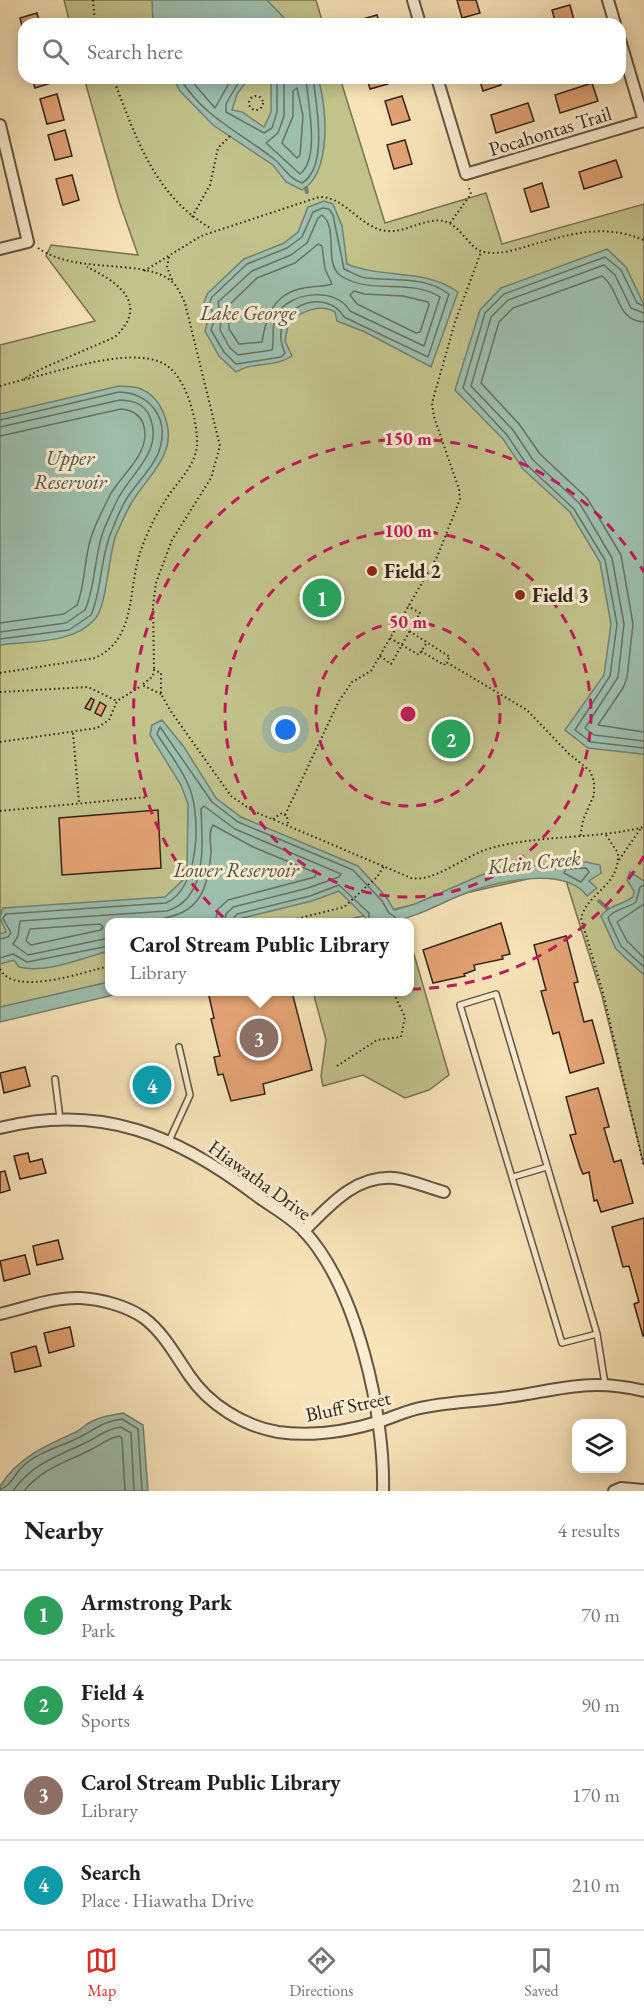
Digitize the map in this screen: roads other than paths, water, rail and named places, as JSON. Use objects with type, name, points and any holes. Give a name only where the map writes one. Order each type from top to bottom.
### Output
[{"type":"street","points":[[413,0],[418,18]]},
{"type":"street","points":[[608,0],[613,18]]},
{"type":"street","points":[[626,60],[644,122]]},
{"type":"street","name":"Pocahontas Trail","points":[[438,84],[466,174],[644,122]]},
{"type":"street","points":[[0,125],[28,242],[0,249]]},
{"type":"street","name":"Hiawatha Drive","points":[[0,1128],[60,1119],[84,1119],[126,1126],[169,1141],[225,1172],[304,1231],[330,1269],[351,1314],[380,1421],[383,1491]]},
{"type":"street","points":[[304,1231],[346,1191],[359,1184],[395,1178],[444,1192]]},
{"type":"street","name":"Bluff Street","points":[[0,1314],[60,1299],[94,1299],[111,1303],[145,1318],[171,1347],[190,1378],[223,1410],[258,1426],[301,1434],[325,1433],[380,1421],[434,1405],[512,1397],[572,1385],[605,1384],[644,1391]]},
{"type":"street","points":[[614,1491],[621,1488],[644,1490]]},
{"type":"lane","points":[[597,1334],[561,1343],[460,1005],[496,994],[597,1334],[605,1384]]},
{"type":"lane","points":[[169,1141],[190,1095],[179,1047]]},
{"type":"lane","points":[[55,1079],[60,1119]]},
{"type":"lane","points":[[513,1177],[547,1167]]},
{"type":"water","points":[[152,0],[267,0],[284,18],[153,18]]},
{"type":"water","points":[[176,84],[244,84],[237,94],[232,110],[242,112],[264,127],[271,112],[271,84],[320,84],[324,105],[325,138],[323,155],[312,181],[302,190],[286,182],[273,165],[213,125],[180,91]]},
{"type":"water","name":"Lake George","points":[[324,201],[333,204],[342,226],[347,264],[361,269],[431,280],[458,292],[431,367],[365,332],[337,321],[335,312],[323,308],[306,312],[289,320],[285,341],[292,356],[285,360],[236,372],[219,356],[205,331],[208,320],[204,303],[208,293],[244,259],[284,243],[298,232],[308,207]]},
{"type":"water","points":[[607,249],[626,267],[644,305],[644,754],[588,748],[565,730],[604,675],[611,624],[600,562],[570,512],[523,469],[503,439],[455,390],[480,310],[501,288]]},
{"type":"water","name":"Upper Reservoir","points":[[119,386],[133,387],[149,393],[161,407],[168,435],[162,459],[132,502],[116,535],[99,613],[86,627],[64,637],[0,645],[0,414]]},
{"type":"water","name":"Lower Reservoir","points":[[162,720],[184,747],[216,798],[241,817],[358,866],[387,898],[394,910],[415,904],[495,869],[547,865],[553,861],[556,865],[586,862],[600,865],[601,873],[589,881],[597,888],[587,896],[577,887],[564,881],[531,879],[514,881],[469,892],[405,918],[366,918],[339,891],[312,901],[243,918],[105,918],[105,952],[52,967],[30,969],[19,967],[14,960],[0,964],[0,934],[6,932],[0,917],[3,908],[165,897],[182,881],[187,868],[188,804],[181,785],[150,735],[152,725]]},
{"type":"water","points":[[630,872],[644,881],[644,975],[616,949],[601,916],[633,897],[634,891],[627,880]]},
{"type":"water","points":[[105,983],[105,996],[109,996],[0,1022],[0,1007]]},
{"type":"water","points":[[123,1413],[143,1425],[148,1491],[0,1491],[0,1486],[7,1476],[34,1453],[87,1424]]},
{"type":"waterway","points":[[306,188],[307,192]]},
{"type":"waterway","points":[[599,901],[607,908]]},
{"type":"place","name":"Field 2","points":[[372,571]]},
{"type":"place","name":"Field 3","points":[[520,595]]},
{"type":"place","name":"Armstrong Park","points":[[322,598]]},
{"type":"place","name":"Field 4","points":[[451,739]]},
{"type":"place","name":"Carol Stream Public Library","points":[[259,1038]]},
{"type":"place","name":"Search","points":[[152,1085]]},
{"type":"water label","name":"Klein Creek","points":[[534,862]]}]
